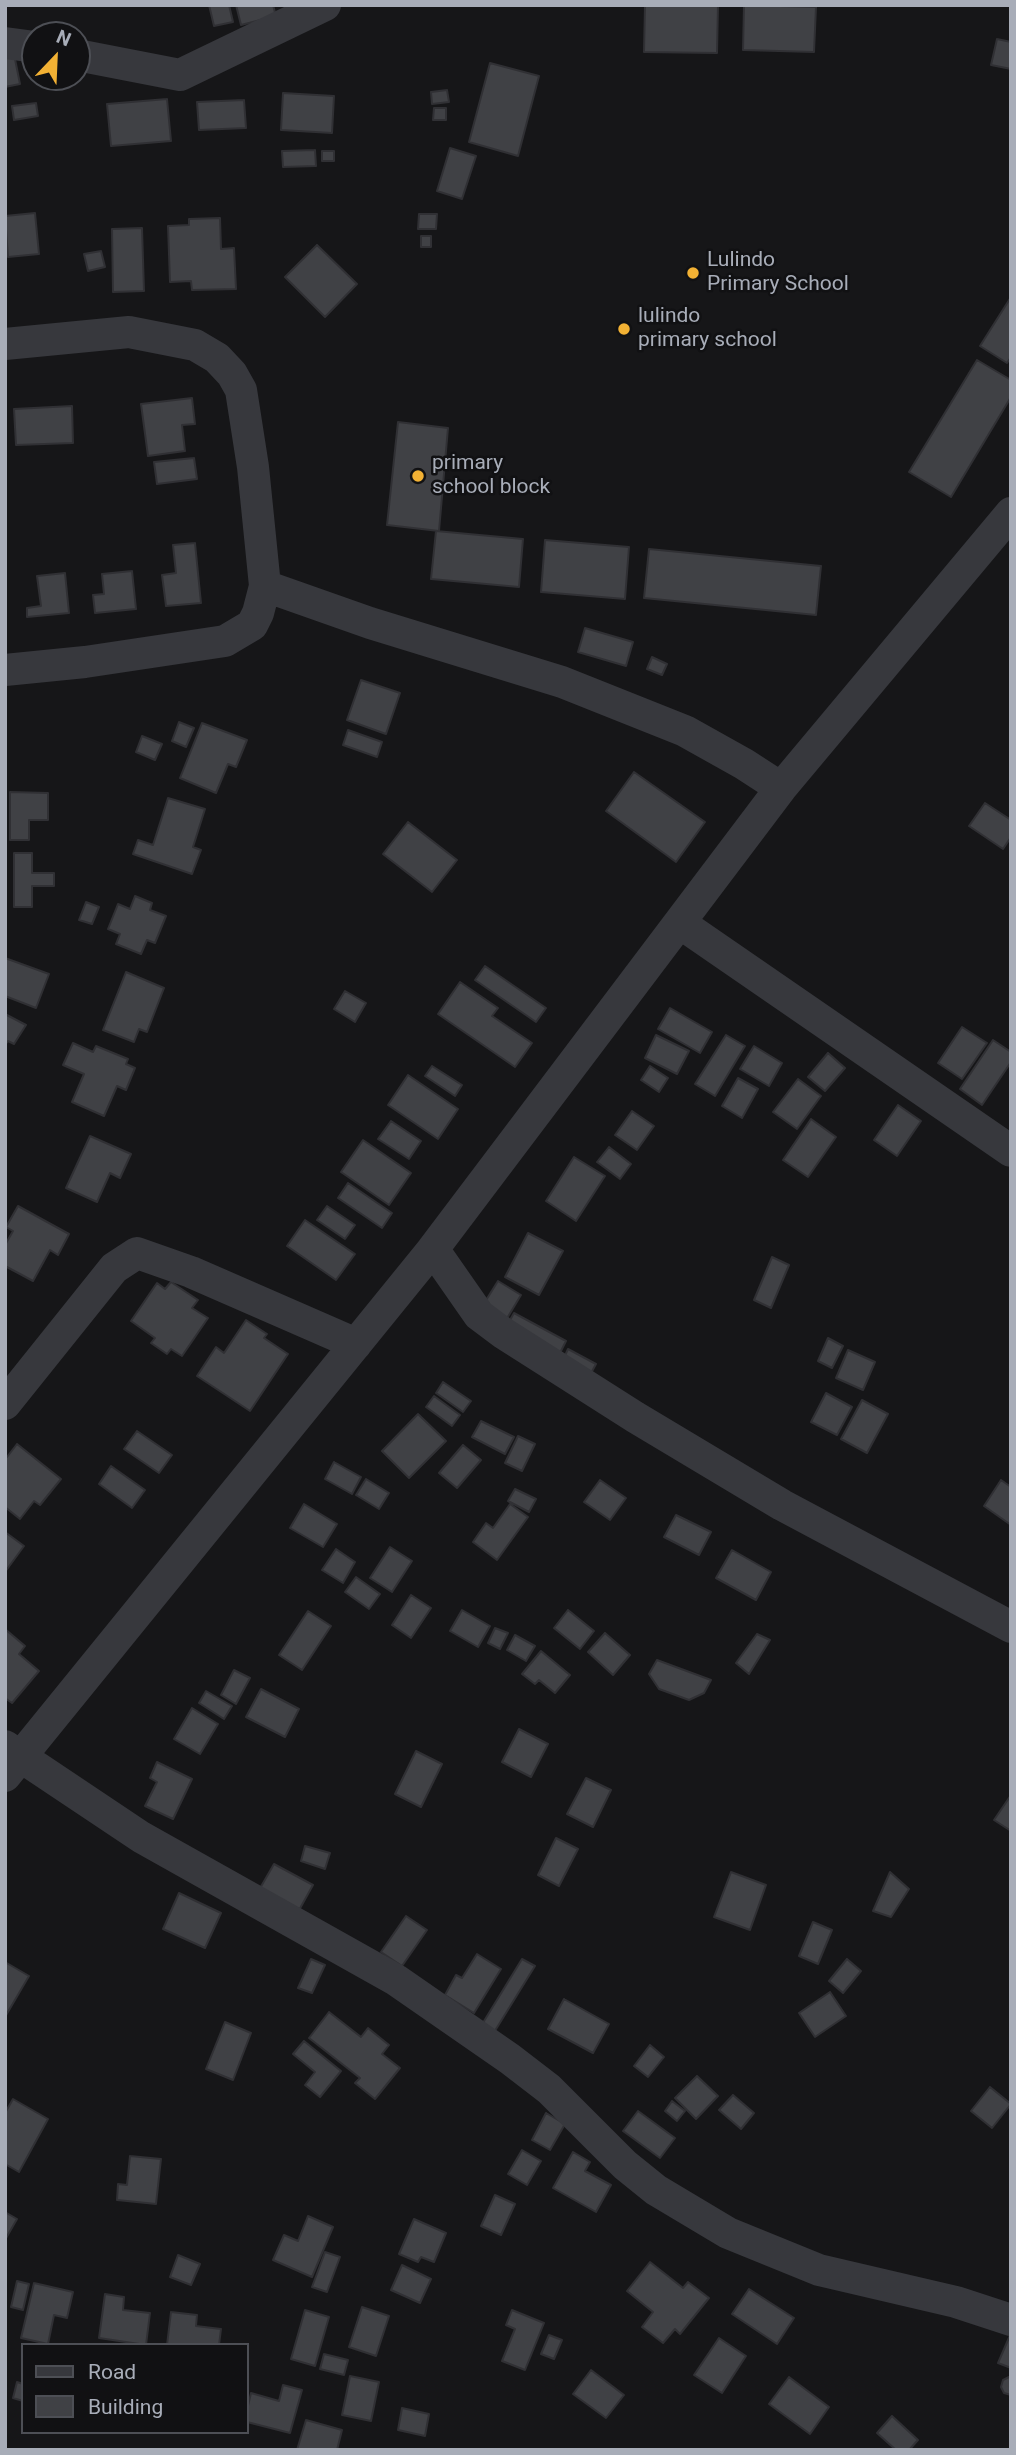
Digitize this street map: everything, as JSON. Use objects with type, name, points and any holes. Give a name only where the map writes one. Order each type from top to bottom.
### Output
[{"type":"street","points":[[91,58],[180,75],[325,5]]},
{"type":"street","points":[[5,344],[129,332],[195,345],[217,358],[242,390],[265,586],[252,625],[225,641],[85,662],[5,670]]},
{"type":"street","points":[[1011,513],[782,788],[433,1249],[10,1760],[417,1994],[510,2059],[549,2090],[625,2165],[656,2190],[728,2233],[819,2270],[956,2302],[1011,2320]]},
{"type":"street","points":[[265,586],[370,623],[562,682],[685,731],[782,788]]},
{"type":"street","points":[[680,923],[1011,1151]]},
{"type":"street","points":[[433,1249],[480,1315],[503,1333],[635,1417],[782,1505],[1011,1627]]},
{"type":"street","points":[[5,1404],[114,1268],[137,1253],[191,1272],[356,1344]]},
{"type":"building","points":[[209,5],[229,5],[233,22],[214,26]]},
{"type":"building","points":[[236,5],[273,5],[276,16],[241,25]]},
{"type":"building","points":[[645,5],[718,5],[717,53],[644,52]]},
{"type":"building","points":[[744,5],[816,7],[814,52],[743,50]]},
{"type":"building","points":[[997,39],[1011,42],[1011,69],[991,65]]},
{"type":"building","points":[[13,49],[20,84],[5,87],[5,51]]},
{"type":"building","points":[[490,63],[539,76],[518,156],[469,142]]},
{"type":"building","points":[[447,90],[449,102],[432,104],[431,92]]},
{"type":"building","points":[[283,93],[334,96],[332,133],[281,130]]},
{"type":"building","points":[[167,99],[171,141],[111,146],[107,104]]},
{"type":"building","points":[[244,100],[246,128],[199,130],[197,102]]},
{"type":"building","points":[[36,103],[38,116],[14,120],[12,106]]},
{"type":"building","points":[[434,108],[446,108],[446,120],[433,120]]},
{"type":"building","points":[[450,148],[476,156],[462,199],[437,191]]},
{"type":"building","points":[[315,150],[316,166],[283,167],[282,151]]},
{"type":"building","points":[[322,151],[334,151],[334,161],[322,161]]},
{"type":"building","points":[[35,213],[39,254],[8,257],[5,216]]},
{"type":"building","points":[[419,214],[437,214],[436,229],[418,229]]},
{"type":"building","points":[[220,218],[221,249],[234,248],[236,289],[192,290],[191,281],[170,282],[168,226],[189,225],[189,219]]},
{"type":"building","points":[[142,228],[144,291],[113,292],[112,229]]},
{"type":"building","points":[[421,236],[431,236],[431,247],[421,247]]},
{"type":"building","points":[[317,245],[357,284],[325,317],[285,277]]},
{"type":"building","points":[[101,251],[105,267],[88,271],[84,254]]},
{"type":"building","points":[[1011,297],[1011,357],[1007,363],[980,346]]},
{"type":"building","points":[[977,360],[1011,380],[1011,397],[951,497],[909,472]]},
{"type":"building","points":[[192,398],[195,424],[182,425],[185,451],[148,456],[141,404]]},
{"type":"building","points":[[72,406],[73,443],[16,445],[14,409]]},
{"type":"building","name":"primary school block","points":[[398,422],[448,428],[439,531],[387,525]]},
{"type":"building","points":[[194,458],[197,479],[157,484],[154,462]]},
{"type":"building","points":[[436,531],[523,539],[519,587],[431,579]]},
{"type":"building","points":[[545,540],[629,547],[625,599],[541,592]]},
{"type":"building","points":[[195,543],[201,603],[166,606],[162,575],[176,573],[173,545]]},
{"type":"building","points":[[649,549],[821,566],[816,615],[644,598]]},
{"type":"building","points":[[132,571],[136,609],[95,613],[93,595],[104,594],[102,574]]},
{"type":"building","points":[[65,573],[69,613],[27,617],[27,608],[41,606],[37,576]]},
{"type":"building","points":[[585,628],[633,642],[626,666],[578,652]]},
{"type":"building","points":[[652,657],[667,664],[662,675],[647,669]]},
{"type":"building","points":[[361,680],[400,693],[386,734],[347,720]]},
{"type":"building","points":[[179,722],[194,728],[186,747],[172,741]]},
{"type":"building","points":[[202,723],[247,740],[236,767],[228,764],[216,793],[180,778]]},
{"type":"building","points":[[348,730],[382,742],[377,757],[343,745]]},
{"type":"building","points":[[142,736],[162,744],[155,760],[136,752]]},
{"type":"building","points":[[634,772],[705,822],[676,862],[606,811]]},
{"type":"building","points":[[10,792],[48,793],[48,820],[29,820],[29,840],[10,840]]},
{"type":"building","points":[[168,798],[205,809],[193,847],[201,850],[192,874],[133,854],[138,840],[153,845]]},
{"type":"building","points":[[985,803],[1011,820],[1011,837],[1003,849],[969,826]]},
{"type":"building","points":[[408,822],[457,860],[432,892],[383,854]]},
{"type":"building","points":[[14,853],[32,853],[32,873],[54,873],[54,886],[32,886],[32,907],[14,907]]},
{"type":"building","points":[[135,896],[152,903],[150,910],[166,916],[155,943],[147,940],[141,954],[116,944],[120,934],[108,929],[118,904],[130,909]]},
{"type":"building","points":[[86,902],[99,907],[92,924],[79,920]]},
{"type":"building","points":[[5,958],[49,974],[36,1008],[5,996]]},
{"type":"building","points":[[485,966],[546,1008],[536,1022],[475,980]]},
{"type":"building","points":[[126,972],[164,988],[147,1032],[139,1029],[134,1042],[103,1030]]},
{"type":"building","points":[[460,982],[498,1008],[492,1016],[532,1043],[515,1067],[438,1014]]},
{"type":"building","points":[[345,991],[366,1003],[355,1022],[334,1009]]},
{"type":"building","points":[[670,1008],[712,1032],[700,1053],[658,1029]]},
{"type":"building","points":[[5,1014],[26,1025],[14,1044],[8,1041],[5,1045]]},
{"type":"building","points":[[962,1027],[987,1043],[962,1079],[938,1063]]},
{"type":"building","points":[[656,1035],[689,1051],[677,1074],[645,1058]]},
{"type":"building","points":[[726,1035],[745,1046],[715,1096],[695,1084]]},
{"type":"building","points":[[993,1040],[1011,1052],[1011,1062],[982,1105],[960,1089]]},
{"type":"building","points":[[73,1043],[93,1052],[96,1046],[128,1059],[126,1064],[135,1068],[126,1090],[117,1086],[104,1116],[72,1102],[84,1074],[63,1065]]},
{"type":"building","points":[[754,1046],[782,1063],[769,1086],[740,1069]]},
{"type":"building","points":[[828,1053],[845,1068],[825,1091],[808,1077]]},
{"type":"building","points":[[432,1066],[462,1085],[455,1096],[425,1076]]},
{"type":"building","points":[[650,1066],[668,1078],[659,1092],[641,1080]]},
{"type":"building","points":[[408,1075],[458,1109],[438,1139],[388,1105]]},
{"type":"building","points":[[738,1078],[758,1089],[742,1118],[722,1106]]},
{"type":"building","points":[[798,1079],[821,1096],[797,1129],[773,1112]]},
{"type":"building","points":[[898,1105],[921,1121],[897,1156],[874,1140]]},
{"type":"building","points":[[632,1111],[654,1126],[637,1150],[615,1135]]},
{"type":"building","points":[[811,1119],[836,1137],[808,1177],[783,1160]]},
{"type":"building","points":[[391,1121],[421,1141],[409,1159],[378,1139]]},
{"type":"building","points":[[90,1136],[131,1154],[120,1178],[110,1173],[97,1202],[66,1188]]},
{"type":"building","points":[[363,1140],[411,1173],[389,1205],[341,1172]]},
{"type":"building","points":[[609,1147],[631,1164],[620,1179],[597,1162]]},
{"type":"building","points":[[574,1157],[605,1176],[576,1221],[546,1201]]},
{"type":"building","points":[[348,1183],[392,1213],[382,1228],[338,1198]]},
{"type":"building","points":[[18,1206],[69,1234],[58,1255],[50,1250],[33,1281],[5,1266],[5,1245],[13,1231],[6,1227]]},
{"type":"building","points":[[327,1206],[355,1225],[345,1239],[317,1220]]},
{"type":"building","points":[[305,1220],[355,1254],[336,1280],[287,1246]]},
{"type":"building","points":[[528,1233],[563,1251],[539,1295],[505,1277]]},
{"type":"building","points":[[772,1257],[789,1265],[771,1308],[754,1300]]},
{"type":"building","points":[[498,1281],[521,1295],[506,1320],[483,1305]]},
{"type":"building","points":[[171,1282],[198,1300],[192,1308],[208,1318],[182,1356],[171,1349],[167,1354],[151,1343],[155,1338],[131,1321],[157,1283],[165,1289]]},
{"type":"building","points":[[514,1313],[566,1341],[559,1355],[506,1327]]},
{"type":"building","points":[[246,1320],[267,1334],[264,1338],[288,1354],[250,1411],[197,1376],[216,1347],[224,1353]]},
{"type":"building","points":[[828,1338],[843,1346],[832,1368],[818,1361]]},
{"type":"building","points":[[568,1349],[596,1364],[590,1375],[563,1360]]},
{"type":"building","points":[[848,1350],[875,1362],[863,1390],[836,1378]]},
{"type":"building","points":[[443,1382],[471,1401],[463,1412],[436,1393]]},
{"type":"building","points":[[826,1393],[852,1407],[837,1435],[811,1422]]},
{"type":"building","points":[[434,1396],[460,1415],[452,1426],[426,1407]]},
{"type":"building","points":[[862,1400],[888,1414],[867,1453],[841,1439]]},
{"type":"building","points":[[418,1414],[446,1441],[409,1478],[382,1451]]},
{"type":"building","points":[[481,1421],[514,1437],[505,1454],[472,1437]]},
{"type":"building","points":[[137,1431],[172,1455],[159,1473],[124,1449]]},
{"type":"building","points":[[518,1436],[535,1444],[522,1471],[505,1463]]},
{"type":"building","points":[[17,1444],[61,1479],[40,1505],[34,1501],[20,1519],[5,1507],[5,1456],[7,1457]]},
{"type":"building","points":[[463,1445],[481,1460],[457,1488],[439,1473]]},
{"type":"building","points":[[334,1462],[361,1477],[352,1494],[325,1479]]},
{"type":"building","points":[[111,1466],[145,1490],[132,1508],[99,1484]]},
{"type":"building","points":[[366,1479],[389,1493],[379,1509],[356,1495]]},
{"type":"building","points":[[600,1480],[626,1498],[610,1520],[584,1502]]},
{"type":"building","points":[[1001,1480],[1011,1487],[1011,1525],[984,1506]]},
{"type":"building","points":[[515,1489],[536,1499],[529,1512],[508,1501]]},
{"type":"building","points":[[304,1504],[337,1524],[323,1547],[290,1528]]},
{"type":"building","points":[[510,1504],[528,1517],[497,1560],[473,1542],[486,1523],[493,1528]]},
{"type":"building","points":[[676,1515],[711,1532],[699,1555],[664,1537]]},
{"type":"building","points":[[5,1532],[24,1546],[5,1572]]},
{"type":"building","points":[[390,1547],[412,1561],[392,1592],[370,1578]]},
{"type":"building","points":[[336,1549],[355,1562],[343,1583],[322,1570]]},
{"type":"building","points":[[732,1550],[771,1572],[756,1600],[716,1578]]},
{"type":"building","points":[[356,1577],[380,1594],[369,1609],[345,1592]]},
{"type":"building","points":[[411,1595],[431,1608],[411,1638],[392,1625]]},
{"type":"building","points":[[462,1610],[490,1626],[478,1647],[450,1631]]},
{"type":"building","points":[[568,1610],[594,1631],[580,1649],[554,1628]]},
{"type":"building","points":[[308,1611],[331,1626],[302,1670],[279,1655]]},
{"type":"building","points":[[495,1628],[508,1633],[500,1649],[488,1643]]},
{"type":"building","points":[[5,1629],[25,1646],[19,1654],[39,1671],[12,1703],[5,1698]]},
{"type":"building","points":[[605,1633],[630,1655],[613,1675],[588,1652]]},
{"type":"building","points":[[757,1634],[770,1640],[749,1674],[736,1663]]},
{"type":"building","points":[[515,1635],[535,1646],[526,1661],[507,1650]]},
{"type":"building","points":[[541,1651],[570,1675],[555,1693],[539,1680],[535,1684],[522,1674]]},
{"type":"building","points":[[657,1660],[711,1680],[704,1693],[689,1700],[659,1689],[649,1674]]},
{"type":"building","points":[[234,1670],[250,1678],[236,1704],[221,1695]]},
{"type":"building","points":[[261,1689],[299,1709],[285,1737],[246,1717]]},
{"type":"building","points":[[206,1691],[232,1706],[224,1719],[199,1703]]},
{"type":"building","points":[[192,1708],[218,1724],[200,1754],[174,1739]]},
{"type":"building","points":[[519,1729],[548,1744],[531,1777],[502,1762]]},
{"type":"building","points":[[416,1751],[442,1764],[421,1807],[395,1794]]},
{"type":"building","points":[[157,1762],[192,1779],[173,1819],[145,1806],[157,1782],[150,1778]]},
{"type":"building","points":[[586,1778],[611,1790],[593,1827],[567,1814]]},
{"type":"building","points":[[1011,1795],[1011,1831],[994,1820]]},
{"type":"building","points":[[556,1838],[578,1849],[559,1886],[538,1875]]},
{"type":"building","points":[[305,1846],[330,1853],[325,1869],[301,1861]]},
{"type":"building","points":[[274,1864],[313,1885],[298,1912],[259,1890]]},
{"type":"building","points":[[731,1872],[766,1885],[750,1930],[714,1917]]},
{"type":"building","points":[[890,1872],[909,1889],[891,1917],[873,1911]]},
{"type":"building","points":[[179,1893],[221,1913],[205,1948],[163,1929]]},
{"type":"building","points":[[406,1916],[427,1930],[402,1966],[381,1952]]},
{"type":"building","points":[[813,1922],[832,1930],[818,1964],[799,1956]]},
{"type":"building","points":[[477,1954],[501,1969],[474,2013],[445,1995],[456,1975],[462,1978]]},
{"type":"building","points":[[311,1959],[325,1965],[312,1993],[298,1988]]},
{"type":"building","points":[[522,1959],[535,1966],[493,2034],[481,2026]]},
{"type":"building","points":[[847,1959],[861,1971],[843,1993],[829,1981]]},
{"type":"building","points":[[5,1962],[29,1976],[5,2017]]},
{"type":"building","points":[[830,1992],[846,2016],[815,2037],[799,2013]]},
{"type":"building","points":[[564,1999],[609,2024],[593,2053],[548,2029]]},
{"type":"building","points":[[329,2012],[361,2037],[368,2028],[389,2045],[382,2054],[400,2068],[375,2099],[355,2083],[360,2078],[309,2038]]},
{"type":"building","points":[[225,2022],[251,2033],[233,2080],[206,2069]]},
{"type":"building","points":[[304,2041],[341,2071],[320,2097],[305,2085],[315,2072],[293,2054]]},
{"type":"building","points":[[650,2045],[664,2057],[648,2077],[634,2066]]},
{"type":"building","points":[[697,2076],[718,2096],[696,2119],[675,2098]]},
{"type":"building","points":[[990,2087],[1011,2104],[992,2128],[971,2111]]},
{"type":"building","points":[[733,2095],[754,2113],[741,2129],[719,2110]]},
{"type":"building","points":[[13,2099],[48,2119],[19,2172],[5,2164],[5,2113]]},
{"type":"building","points":[[672,2101],[685,2111],[677,2121],[665,2111]]},
{"type":"building","points":[[638,2111],[675,2138],[660,2158],[623,2131]]},
{"type":"building","points":[[546,2113],[565,2124],[550,2150],[532,2140]]},
{"type":"building","points":[[522,2150],[541,2161],[527,2185],[508,2174]]},
{"type":"building","points":[[573,2152],[590,2162],[585,2171],[611,2185],[596,2212],[553,2188]]},
{"type":"building","points":[[130,2156],[161,2159],[156,2204],[117,2200],[118,2184],[127,2185]]},
{"type":"building","points":[[495,2195],[515,2204],[501,2235],[481,2226]]},
{"type":"building","points":[[5,2212],[17,2219],[5,2240]]},
{"type":"building","points":[[308,2216],[333,2227],[312,2277],[273,2260],[284,2235],[298,2241]]},
{"type":"building","points":[[414,2219],[446,2233],[434,2262],[421,2257],[418,2262],[399,2254]]},
{"type":"building","points":[[325,2252],[340,2257],[327,2292],[312,2287]]},
{"type":"building","points":[[178,2255],[200,2264],[191,2285],[170,2277]]},
{"type":"building","points":[[650,2262],[683,2288],[688,2282],[709,2298],[680,2334],[675,2329],[663,2343],[642,2327],[653,2312],[627,2291]]},
{"type":"building","points":[[402,2265],[431,2279],[420,2303],[391,2290]]},
{"type":"building","points":[[17,2281],[29,2284],[23,2310],[11,2307]]},
{"type":"building","points":[[34,2283],[73,2292],[67,2318],[54,2315],[48,2343],[21,2338]]},
{"type":"building","points":[[749,2289],[794,2318],[777,2344],[732,2314]]},
{"type":"building","points":[[105,2294],[124,2297],[123,2310],[150,2313],[146,2343],[99,2338]]},
{"type":"building","points":[[362,2307],[389,2316],[376,2356],[349,2347]]},
{"type":"building","points":[[305,2310],[329,2317],[315,2366],[291,2359]]},
{"type":"building","points":[[512,2310],[544,2323],[525,2370],[502,2361],[515,2329],[506,2325]]},
{"type":"building","points":[[171,2312],[197,2315],[196,2326],[221,2329],[219,2343],[167,2343]]},
{"type":"building","points":[[1011,2333],[1011,2368],[998,2363]]},
{"type":"building","points":[[549,2335],[562,2340],[554,2359],[541,2354]]},
{"type":"building","points":[[719,2338],[746,2356],[722,2393],[694,2375]]},
{"type":"building","points":[[324,2354],[348,2360],[344,2375],[320,2369]]},
{"type":"building","points":[[591,2370],[624,2395],[606,2418],[573,2394]]},
{"type":"building","points":[[350,2376],[379,2382],[371,2421],[342,2415]]},
{"type":"building","points":[[789,2377],[829,2407],[810,2434],[769,2404]]},
{"type":"building","points":[[1009,2377],[1011,2395],[1004,2393],[1001,2387],[1003,2380]]},
{"type":"building","points":[[17,2382],[21,2383],[21,2400],[13,2398]]},
{"type":"building","points":[[283,2385],[302,2390],[290,2433],[248,2422],[251,2393],[279,2401]]},
{"type":"building","points":[[402,2408],[429,2414],[425,2436],[398,2430]]},
{"type":"building","points":[[892,2416],[918,2440],[909,2450],[896,2450],[877,2433]]},
{"type":"building","points":[[306,2420],[342,2430],[337,2450],[297,2450]]},
{"type":"place","name":"Lulindo Primary School","points":[[693,273]]},
{"type":"place","name":"lulindo primary school","points":[[624,329]]},
{"type":"place","name":"primary school block","points":[[418,476]]}]
